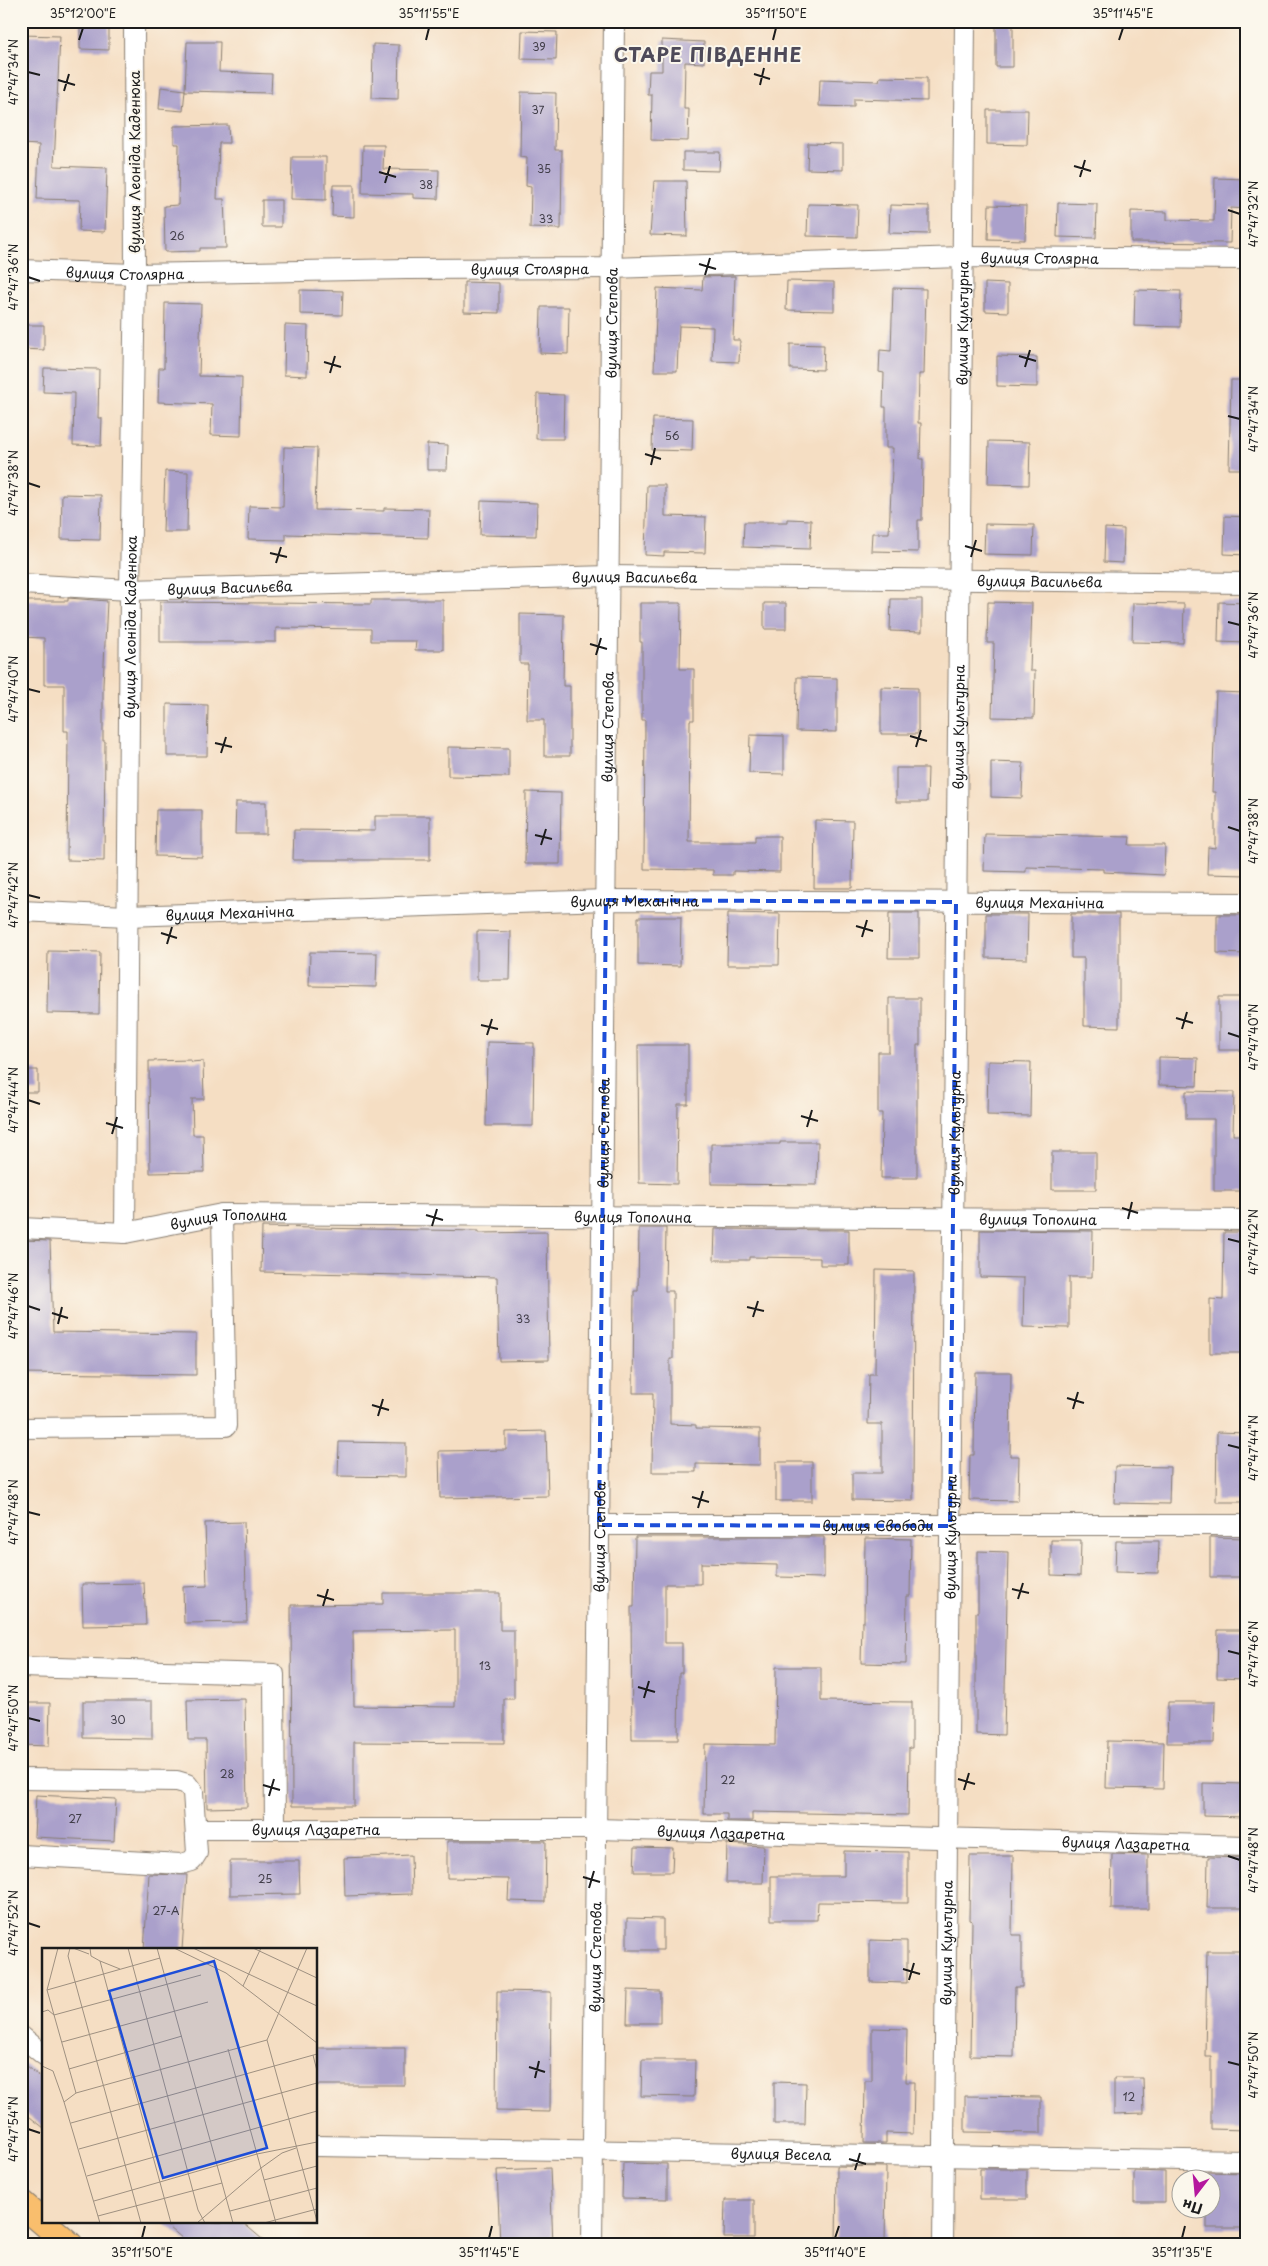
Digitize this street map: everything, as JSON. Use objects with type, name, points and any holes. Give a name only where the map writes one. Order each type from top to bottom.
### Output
[{"type":"main road","points":[[21,2203],[42,2221]]},
{"type":"main road","points":[[46,2224],[70,2245]]},
{"type":"street","name":"вулиця Леоніда Каденюка","points":[[125,1233],[130,590],[135,274],[134,21]]},
{"type":"street","name":"вулиця Степова","points":[[592,2245],[614,21]]},
{"type":"street","name":"вулиця Культурна","points":[[943,2245],[945,1839],[950,1526],[965,21]]},
{"type":"street","name":"вулиця Столярна","points":[[21,270],[135,274],[406,269],[611,268],[962,257],[1247,259]]},
{"type":"street","name":"вулиця Васильєва","points":[[21,584],[130,590],[609,576],[1247,583]]},
{"type":"street","name":"вулиця Механічна","points":[[21,911],[128,916],[606,900],[1247,903]]},
{"type":"street","name":"вулиця Тополина","points":[[21,1228],[125,1233],[222,1214],[1247,1220]]},
{"type":"street","points":[[21,1428],[226,1426],[222,1214]]},
{"type":"street","name":"вулиця Свободи","points":[[599,1525],[1247,1525]]},
{"type":"street","points":[[21,1667],[274,1674],[275,1828]]},
{"type":"street","points":[[21,1779],[177,1780],[187,1784],[193,1792],[197,1853],[192,1861],[181,1864],[21,1856]]},
{"type":"street","name":"вулиця Лазаретна","points":[[196,1828],[596,1829],[1247,1846]]},
{"type":"street","points":[[21,2036],[42,2053]]},
{"type":"street","name":"вулиця Весела","points":[[318,2146],[1247,2161]]},
{"type":"highlighted area","points":[[606,900],[956,902],[950,1526],[599,1525]]},
{"type":"building","points":[[80,21],[109,21],[109,50],[80,49]]},
{"type":"building","points":[[996,21],[1013,21],[1013,67],[996,67]]},
{"type":"building","points":[[522,31],[557,32],[556,60],[521,59]]},
{"type":"building","points":[[21,35],[60,36],[54,166],[107,168],[105,232],[79,231],[80,200],[37,199],[39,145],[21,144]]},
{"type":"building","points":[[662,40],[704,42],[704,63],[685,62],[684,109],[689,109],[688,141],[651,140],[652,95],[648,95],[649,71],[662,71]]},
{"type":"building","points":[[187,42],[220,42],[219,72],[272,74],[271,93],[185,91]]},
{"type":"building","points":[[373,44],[399,45],[398,99],[372,98]]},
{"type":"building","points":[[880,77],[927,78],[927,101],[854,99],[854,107],[819,106],[820,79],[879,81]]},
{"type":"building","points":[[161,87],[185,90],[183,111],[159,109]]},
{"type":"building","points":[[521,92],[556,93],[555,150],[562,150],[561,229],[530,228],[531,187],[526,186],[527,158],[520,157]]},
{"type":"building","points":[[987,110],[1028,110],[1027,145],[987,144]]},
{"type":"building","points":[[228,125],[229,143],[219,143],[217,199],[224,199],[226,248],[200,248],[200,251],[165,252],[164,206],[178,205],[179,144],[174,144],[174,126]]},
{"type":"building","points":[[808,143],[843,144],[843,170],[807,169]]},
{"type":"building","points":[[363,145],[384,145],[383,169],[439,170],[438,199],[413,198],[413,194],[362,193]]},
{"type":"building","points":[[683,152],[720,152],[719,171],[683,170]]},
{"type":"building","points":[[292,157],[326,157],[326,200],[291,199]]},
{"type":"building","points":[[1215,178],[1247,179],[1247,209],[1231,208],[1230,243],[1131,242],[1131,211],[1167,212],[1167,220],[1214,221]]},
{"type":"building","points":[[654,181],[686,181],[687,236],[650,235]]},
{"type":"building","points":[[333,185],[354,185],[354,217],[332,216]]},
{"type":"building","points":[[262,200],[281,200],[281,227],[262,227]]},
{"type":"building","points":[[1058,203],[1097,204],[1096,238],[1057,237]]},
{"type":"building","points":[[808,204],[858,205],[857,237],[807,236]]},
{"type":"building","points":[[890,205],[929,206],[929,234],[889,233]]},
{"type":"building","points":[[989,205],[1026,206],[1025,240],[988,239]]},
{"type":"building","points":[[735,276],[733,340],[740,340],[739,362],[712,361],[713,327],[679,326],[677,371],[654,371],[657,288],[702,290],[703,277]]},
{"type":"building","points":[[787,281],[834,282],[834,311],[786,310]]},
{"type":"building","points":[[464,282],[499,283],[499,313],[464,312]]},
{"type":"building","points":[[985,283],[1008,284],[1008,312],[985,311]]},
{"type":"building","points":[[893,288],[926,289],[924,374],[919,374],[918,423],[921,423],[920,459],[923,459],[922,520],[918,520],[918,552],[871,551],[872,533],[889,533],[893,448],[886,448],[886,407],[883,407],[884,373],[879,372],[880,350],[891,351]]},
{"type":"building","points":[[300,290],[343,291],[342,315],[300,314]]},
{"type":"building","points":[[1135,290],[1181,291],[1180,327],[1134,326]]},
{"type":"building","points":[[165,303],[201,304],[199,376],[242,377],[241,436],[211,435],[212,404],[158,402],[159,368],[164,368]]},
{"type":"building","points":[[541,307],[569,307],[568,354],[540,353]]},
{"type":"building","points":[[21,325],[44,325],[44,350],[21,349]]},
{"type":"building","points":[[285,325],[308,326],[307,376],[284,375]]},
{"type":"building","points":[[790,344],[824,345],[823,370],[790,369]]},
{"type":"building","points":[[997,356],[1037,357],[1037,387],[997,386]]},
{"type":"building","points":[[44,368],[99,369],[98,418],[102,418],[101,446],[73,445],[74,393],[43,392]]},
{"type":"building","points":[[1231,380],[1247,380],[1247,469],[1229,469]]},
{"type":"building","points":[[537,394],[564,395],[563,439],[536,439]]},
{"type":"building","points":[[653,418],[693,419],[692,451],[652,450]]},
{"type":"building","points":[[989,441],[1030,442],[1029,485],[988,484]]},
{"type":"building","points":[[427,444],[448,445],[447,470],[427,470]]},
{"type":"building","points":[[284,447],[317,448],[315,510],[384,511],[384,508],[429,509],[428,538],[286,534],[286,540],[248,539],[249,506],[283,507]]},
{"type":"building","points":[[165,471],[188,472],[187,532],[163,532]]},
{"type":"building","points":[[647,485],[665,485],[665,516],[706,517],[705,553],[664,552],[664,556],[645,555]]},
{"type":"building","points":[[62,494],[101,495],[100,540],[61,539]]},
{"type":"building","points":[[481,501],[537,503],[536,536],[480,535]]},
{"type":"building","points":[[1225,516],[1247,517],[1247,555],[1224,554]]},
{"type":"building","points":[[787,519],[811,520],[810,549],[743,547],[744,522],[787,522]]},
{"type":"building","points":[[985,524],[1034,525],[1033,555],[984,554]]},
{"type":"building","points":[[1105,528],[1124,529],[1123,563],[1104,562]]},
{"type":"building","points":[[68,598],[107,601],[103,685],[103,741],[105,741],[104,861],[67,860],[68,731],[64,731],[64,685],[44,685],[44,638],[21,637],[21,601],[68,601]]},
{"type":"building","points":[[891,599],[922,599],[922,632],[890,631]]},
{"type":"building","points":[[371,600],[443,600],[443,650],[415,650],[416,641],[371,641],[371,629],[276,628],[276,642],[160,642],[160,602],[371,604]]},
{"type":"building","points":[[988,602],[1032,603],[1030,671],[1035,671],[1034,718],[992,717],[994,643],[987,643]]},
{"type":"building","points":[[1219,602],[1247,603],[1247,643],[1218,642]]},
{"type":"building","points":[[640,603],[681,603],[680,669],[694,669],[694,720],[690,720],[689,842],[755,842],[755,836],[780,836],[780,872],[733,871],[733,875],[713,875],[713,870],[644,869],[645,720],[642,720]]},
{"type":"building","points":[[764,603],[786,603],[786,629],[764,629]]},
{"type":"building","points":[[1133,603],[1184,604],[1183,643],[1132,642]]},
{"type":"building","points":[[520,614],[564,615],[563,686],[570,686],[570,756],[544,756],[544,720],[527,720],[528,664],[520,664]]},
{"type":"building","points":[[797,677],[837,678],[837,732],[796,731]]},
{"type":"building","points":[[881,687],[918,688],[918,734],[881,734]]},
{"type":"building","points":[[1216,692],[1247,693],[1247,875],[1207,874],[1208,847],[1215,848],[1215,792],[1212,792]]},
{"type":"building","points":[[167,704],[208,705],[207,756],[167,756]]},
{"type":"building","points":[[750,735],[784,736],[784,774],[749,773]]},
{"type":"building","points":[[448,747],[509,748],[509,777],[448,776]]},
{"type":"building","points":[[991,762],[1023,763],[1022,798],[991,797]]},
{"type":"building","points":[[896,768],[928,768],[927,802],[896,802]]},
{"type":"building","points":[[526,792],[561,793],[560,864],[525,864]]},
{"type":"building","points":[[236,802],[266,802],[266,834],[235,834]]},
{"type":"building","points":[[156,810],[202,810],[202,857],[155,856]]},
{"type":"building","points":[[375,816],[430,816],[430,860],[293,860],[294,830],[375,831]]},
{"type":"building","points":[[815,820],[853,821],[852,888],[814,888]]},
{"type":"building","points":[[985,834],[1130,837],[1129,845],[1165,845],[1164,875],[1103,872],[1103,869],[1026,867],[1026,872],[984,871]]},
{"type":"building","points":[[728,913],[780,914],[779,965],[727,965]]},
{"type":"building","points":[[889,913],[919,913],[919,958],[888,958]]},
{"type":"building","points":[[986,914],[1028,914],[1027,959],[986,958]]},
{"type":"building","points":[[1071,914],[1119,914],[1119,1027],[1084,1026],[1084,958],[1071,958]]},
{"type":"building","points":[[1217,915],[1247,915],[1247,954],[1217,953]]},
{"type":"building","points":[[638,917],[681,917],[680,966],[638,965]]},
{"type":"building","points":[[477,931],[511,932],[510,980],[477,980]]},
{"type":"building","points":[[48,951],[100,952],[99,1014],[47,1013]]},
{"type":"building","points":[[310,952],[377,953],[376,987],[309,986]]},
{"type":"building","points":[[1219,997],[1247,997],[1247,1050],[1219,1050]]},
{"type":"building","points":[[889,998],[920,998],[920,1045],[917,1045],[917,1178],[881,1178],[882,1113],[878,1113],[878,1052],[889,1052]]},
{"type":"building","points":[[487,1042],[534,1043],[533,1126],[486,1126]]},
{"type":"building","points":[[638,1045],[688,1045],[688,1104],[678,1104],[677,1184],[639,1183]]},
{"type":"building","points":[[1159,1057],[1198,1058],[1197,1086],[1159,1085]]},
{"type":"building","points":[[191,1060],[191,1062],[203,1061],[204,1099],[192,1099],[193,1135],[203,1135],[204,1172],[150,1173],[149,1061]]},
{"type":"building","points":[[988,1061],[1031,1062],[1030,1116],[987,1115]]},
{"type":"building","points":[[21,1070],[38,1070],[38,1092],[21,1092]]},
{"type":"building","points":[[1186,1091],[1234,1092],[1233,1135],[1247,1135],[1247,1191],[1214,1191],[1214,1119],[1186,1119]]},
{"type":"building","points":[[780,1142],[818,1142],[817,1185],[711,1184],[711,1144],[780,1144]]},
{"type":"building","points":[[1052,1152],[1096,1152],[1096,1190],[1052,1190]]},
{"type":"building","points":[[262,1227],[478,1231],[478,1233],[547,1232],[549,1360],[499,1361],[497,1277],[261,1272]]},
{"type":"building","points":[[639,1228],[666,1228],[665,1291],[673,1291],[673,1359],[670,1359],[670,1424],[696,1425],[696,1428],[760,1429],[760,1465],[696,1464],[696,1472],[652,1472],[653,1393],[633,1393],[634,1291],[638,1291]]},
{"type":"building","points":[[715,1229],[849,1230],[849,1265],[820,1265],[820,1258],[749,1257],[749,1260],[714,1260]]},
{"type":"building","points":[[980,1230],[1093,1231],[1092,1277],[1069,1277],[1069,1328],[1023,1327],[1024,1278],[980,1277]]},
{"type":"building","points":[[1224,1232],[1247,1232],[1247,1353],[1210,1353],[1210,1299],[1223,1300]]},
{"type":"building","points":[[21,1240],[50,1241],[53,1332],[196,1334],[196,1375],[21,1373],[21,1332],[25,1332]]},
{"type":"building","points":[[876,1270],[914,1271],[913,1501],[852,1500],[852,1473],[882,1473],[882,1424],[868,1424],[869,1374],[875,1374]]},
{"type":"building","points":[[975,1372],[1011,1372],[1010,1456],[1019,1456],[1018,1501],[969,1500],[970,1455],[974,1455]]},
{"type":"building","points":[[546,1431],[548,1496],[440,1498],[439,1451],[506,1450],[506,1432]]},
{"type":"building","points":[[1217,1432],[1247,1433],[1247,1502],[1216,1502]]},
{"type":"building","points":[[339,1442],[406,1443],[406,1477],[338,1476]]},
{"type":"building","points":[[776,1462],[812,1462],[812,1501],[776,1501]]},
{"type":"building","points":[[1115,1466],[1170,1467],[1169,1504],[1114,1503]]},
{"type":"building","points":[[244,1522],[247,1622],[184,1623],[183,1587],[207,1586],[205,1523]]},
{"type":"building","points":[[635,1537],[824,1537],[824,1578],[777,1577],[777,1565],[701,1563],[701,1584],[665,1584],[665,1643],[682,1643],[682,1673],[679,1673],[678,1740],[632,1740],[631,1607],[634,1607]]},
{"type":"building","points":[[1210,1537],[1247,1538],[1247,1577],[1210,1577]]},
{"type":"building","points":[[865,1538],[911,1539],[910,1596],[907,1596],[906,1664],[861,1663],[862,1622],[864,1622]]},
{"type":"building","points":[[1051,1540],[1081,1540],[1080,1576],[1051,1575]]},
{"type":"building","points":[[1116,1541],[1159,1541],[1158,1573],[1115,1572]]},
{"type":"building","points":[[978,1551],[1008,1552],[1004,1735],[976,1734]]},
{"type":"building","points":[[144,1583],[146,1625],[83,1626],[82,1584]]},
{"type":"building","points":[[383,1593],[500,1593],[500,1630],[514,1630],[514,1699],[504,1699],[504,1743],[354,1742],[354,1806],[292,1806],[291,1605],[383,1604]],"holes":[[[455,1630],[455,1707],[354,1706],[353,1631]]]},
{"type":"building","points":[[1218,1630],[1247,1630],[1247,1679],[1217,1678]]},
{"type":"building","points":[[776,1667],[821,1667],[821,1701],[912,1702],[912,1748],[909,1748],[908,1815],[752,1812],[752,1821],[727,1821],[727,1814],[704,1814],[705,1744],[775,1745]]},
{"type":"building","points":[[245,1699],[247,1807],[207,1808],[206,1740],[188,1740],[187,1700]]},
{"type":"building","points":[[83,1701],[152,1701],[152,1739],[83,1738]]},
{"type":"building","points":[[1168,1702],[1215,1702],[1214,1743],[1167,1743]]},
{"type":"building","points":[[21,1703],[50,1703],[49,1746],[21,1745]]},
{"type":"building","points":[[1107,1741],[1164,1742],[1163,1789],[1106,1788]]},
{"type":"building","points":[[1203,1783],[1246,1784],[1246,1817],[1203,1816]]},
{"type":"building","points":[[36,1795],[116,1799],[114,1841],[34,1837]]},
{"type":"building","points":[[447,1841],[546,1841],[545,1902],[508,1901],[509,1879],[447,1878]]},
{"type":"building","points":[[727,1844],[764,1846],[763,1883],[726,1883]]},
{"type":"building","points":[[635,1847],[673,1848],[672,1872],[634,1872]]},
{"type":"building","points":[[844,1851],[908,1852],[908,1903],[818,1902],[817,1920],[771,1920],[771,1876],[844,1876]]},
{"type":"building","points":[[1112,1854],[1148,1855],[1148,1909],[1111,1909]]},
{"type":"building","points":[[411,1855],[412,1894],[345,1896],[344,1858]]},
{"type":"building","points":[[970,1856],[1013,1856],[1012,1935],[1022,1935],[1022,1987],[1015,1987],[1014,2057],[970,2056],[972,1921],[969,1920]]},
{"type":"building","points":[[1208,1857],[1247,1858],[1247,1908],[1207,1908]]},
{"type":"building","points":[[230,1861],[299,1861],[300,1894],[230,1895]]},
{"type":"building","points":[[149,1874],[187,1875],[182,1948],[144,1948]]},
{"type":"building","points":[[627,1918],[663,1919],[663,1950],[627,1950]]},
{"type":"building","points":[[870,1940],[907,1941],[907,1983],[870,1982]]},
{"type":"building","points":[[1207,1951],[1247,1951],[1246,2130],[1211,2129],[1211,2056],[1205,2056]]},
{"type":"building","points":[[628,1990],[660,1991],[660,2023],[627,2023]]},
{"type":"building","points":[[497,1991],[551,1992],[550,2112],[496,2111]]},
{"type":"building","points":[[872,2028],[907,2029],[906,2082],[914,2082],[913,2134],[886,2133],[886,2143],[864,2143],[865,2081],[872,2081]]},
{"type":"building","points":[[318,2048],[405,2048],[405,2085],[318,2085]]},
{"type":"building","points":[[642,2060],[695,2060],[694,2097],[641,2096]]},
{"type":"building","points":[[21,2061],[42,2078],[42,2126],[21,2110]]},
{"type":"building","points":[[1114,2078],[1143,2078],[1144,2113],[1114,2114]]},
{"type":"building","points":[[774,2082],[806,2083],[805,2124],[774,2124]]},
{"type":"building","points":[[965,2096],[1041,2097],[1041,2133],[965,2132]]},
{"type":"building","points":[[623,2163],[667,2164],[667,2199],[622,2198]]},
{"type":"building","points":[[837,2166],[886,2167],[885,2245],[836,2245]]},
{"type":"building","points":[[550,2168],[553,2245],[500,2245],[497,2170]]},
{"type":"building","points":[[980,2169],[1027,2169],[1027,2199],[980,2199]]},
{"type":"building","points":[[1134,2171],[1165,2172],[1165,2202],[1134,2202]]},
{"type":"building","points":[[1220,2172],[1245,2173],[1244,2228],[1207,2228],[1207,2218],[1220,2218]]},
{"type":"building","points":[[725,2200],[754,2200],[754,2238],[724,2238]]},
{"type":"building","points":[[165,2224],[244,2224],[269,2245],[190,2245]]},
{"type":"district","name":"СТАРЕ ПІВДЕННЕ","points":[[708,54]]}]
